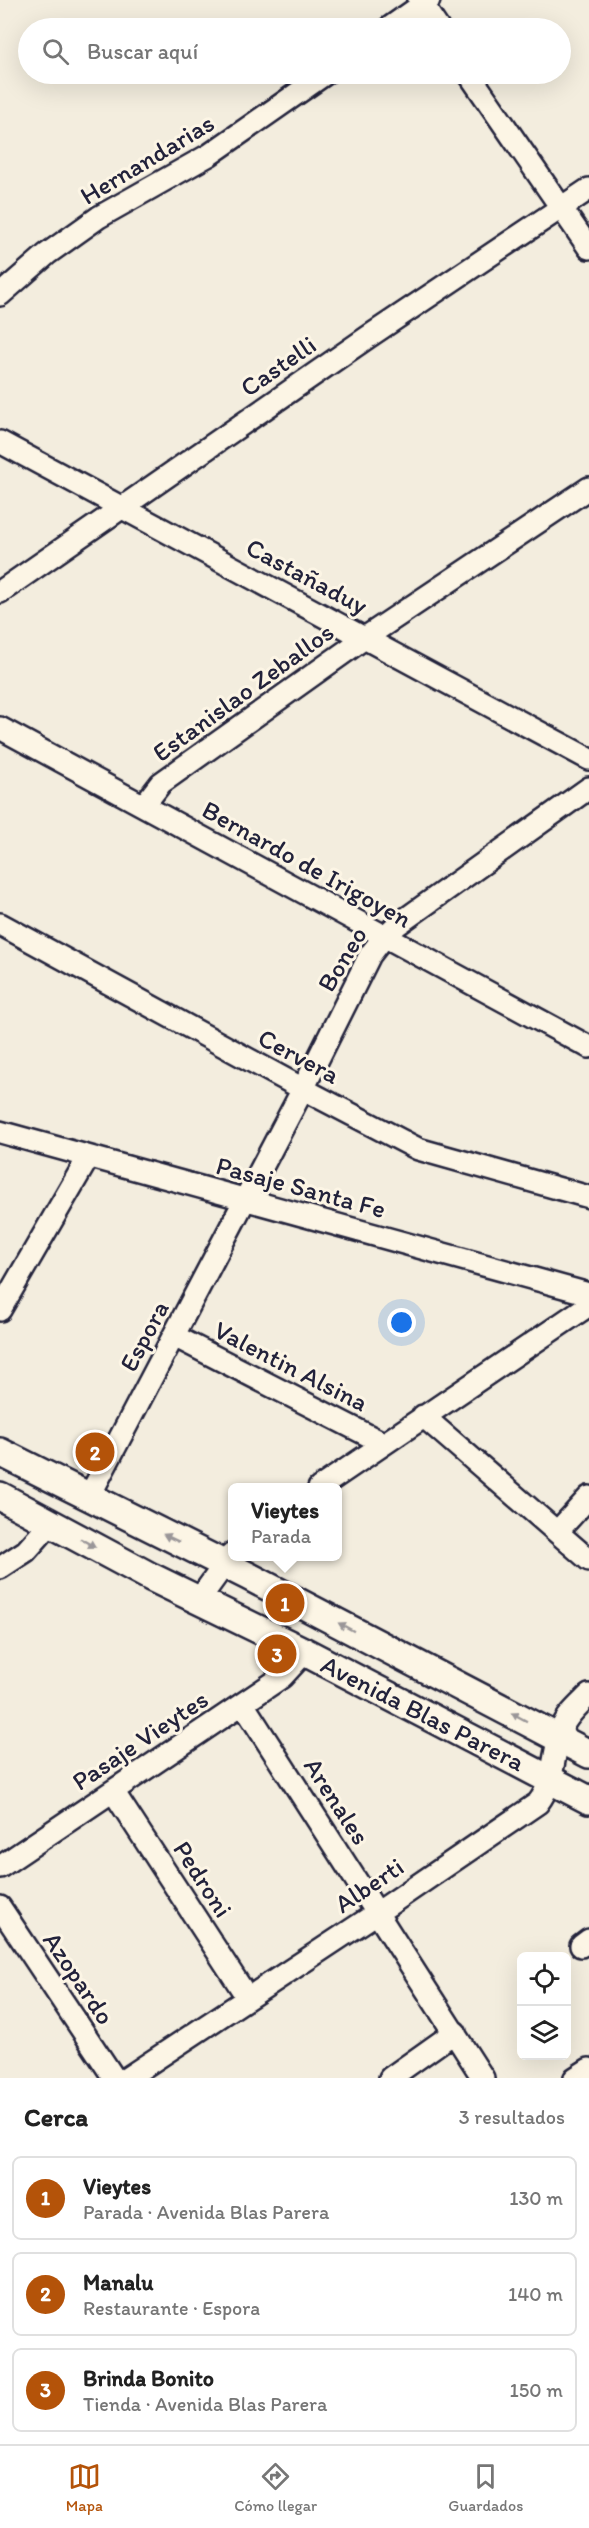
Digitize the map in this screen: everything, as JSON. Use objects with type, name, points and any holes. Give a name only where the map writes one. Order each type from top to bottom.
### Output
[{"type":"main road","name":"Avenida Blas Parera","points":[[0,1452],[89,1497],[228,1558]]},
{"type":"main road","name":"Avenida Blas Parera","points":[[0,1496],[198,1601],[305,1652],[589,1800]]},
{"type":"main road","name":"Avenida Blas Parera","points":[[234,1561],[589,1754]]},
{"type":"street","points":[[402,18],[423,2],[432,18]]},
{"type":"street","name":"Hernandarias","points":[[0,295],[47,254],[99,217],[209,155],[311,84]]},
{"type":"street","points":[[476,84],[589,248]]},
{"type":"street","name":"Castelli","points":[[0,592],[368,337],[589,189]]},
{"type":"street","name":"Castañaduy","points":[[0,442],[589,759]]},
{"type":"street","name":"Estanislao Zeballos","points":[[144,805],[161,783],[366,637],[589,488]]},
{"type":"street","name":"Bernardo de Irigoyen","points":[[0,728],[589,1047]]},
{"type":"street","name":"Boneo","points":[[246,1200],[370,956],[384,937],[397,925],[589,788]]},
{"type":"street","name":"Cervera","points":[[0,924],[418,1149],[589,1197]]},
{"type":"street","name":"Pasaje Santa Fe","points":[[0,1132],[589,1294]]},
{"type":"street","points":[[0,1310],[88,1158]]},
{"type":"street","name":"Espora","points":[[89,1497],[246,1200]]},
{"type":"street","points":[[326,1483],[589,1305]]},
{"type":"street","name":"Valentin Alsina","points":[[174,1336],[382,1443]]},
{"type":"street","points":[[423,1416],[589,1560]]},
{"type":"street","points":[[557,1532],[589,1497]]},
{"type":"street","points":[[0,1568],[26,1551],[51,1523]]},
{"type":"street","points":[[198,1601],[228,1558]]},
{"type":"street","name":"Pasaje Vieytes","points":[[0,1867],[282,1677],[305,1652]]},
{"type":"street","name":"Alberti","points":[[127,2078],[377,1913],[538,1803],[551,1780],[559,1738],[568,1717],[589,1695]]},
{"type":"street","name":"Arenales","points":[[243,1704],[483,2078]]},
{"type":"street","name":"Pedroni","points":[[113,1791],[247,1997]]},
{"type":"street","name":"Azopardo","points":[[0,1907],[114,2078]]},
{"type":"street","points":[[390,2078],[455,2032]]},
{"type":"street","points":[[575,2078],[589,2069]]},
{"type":"place","name":"Manalu","points":[[95,1452]]},
{"type":"place","name":"Vieytes","points":[[285,1603]]},
{"type":"place","name":"Brinda Bonito","points":[[277,1654]]}]
